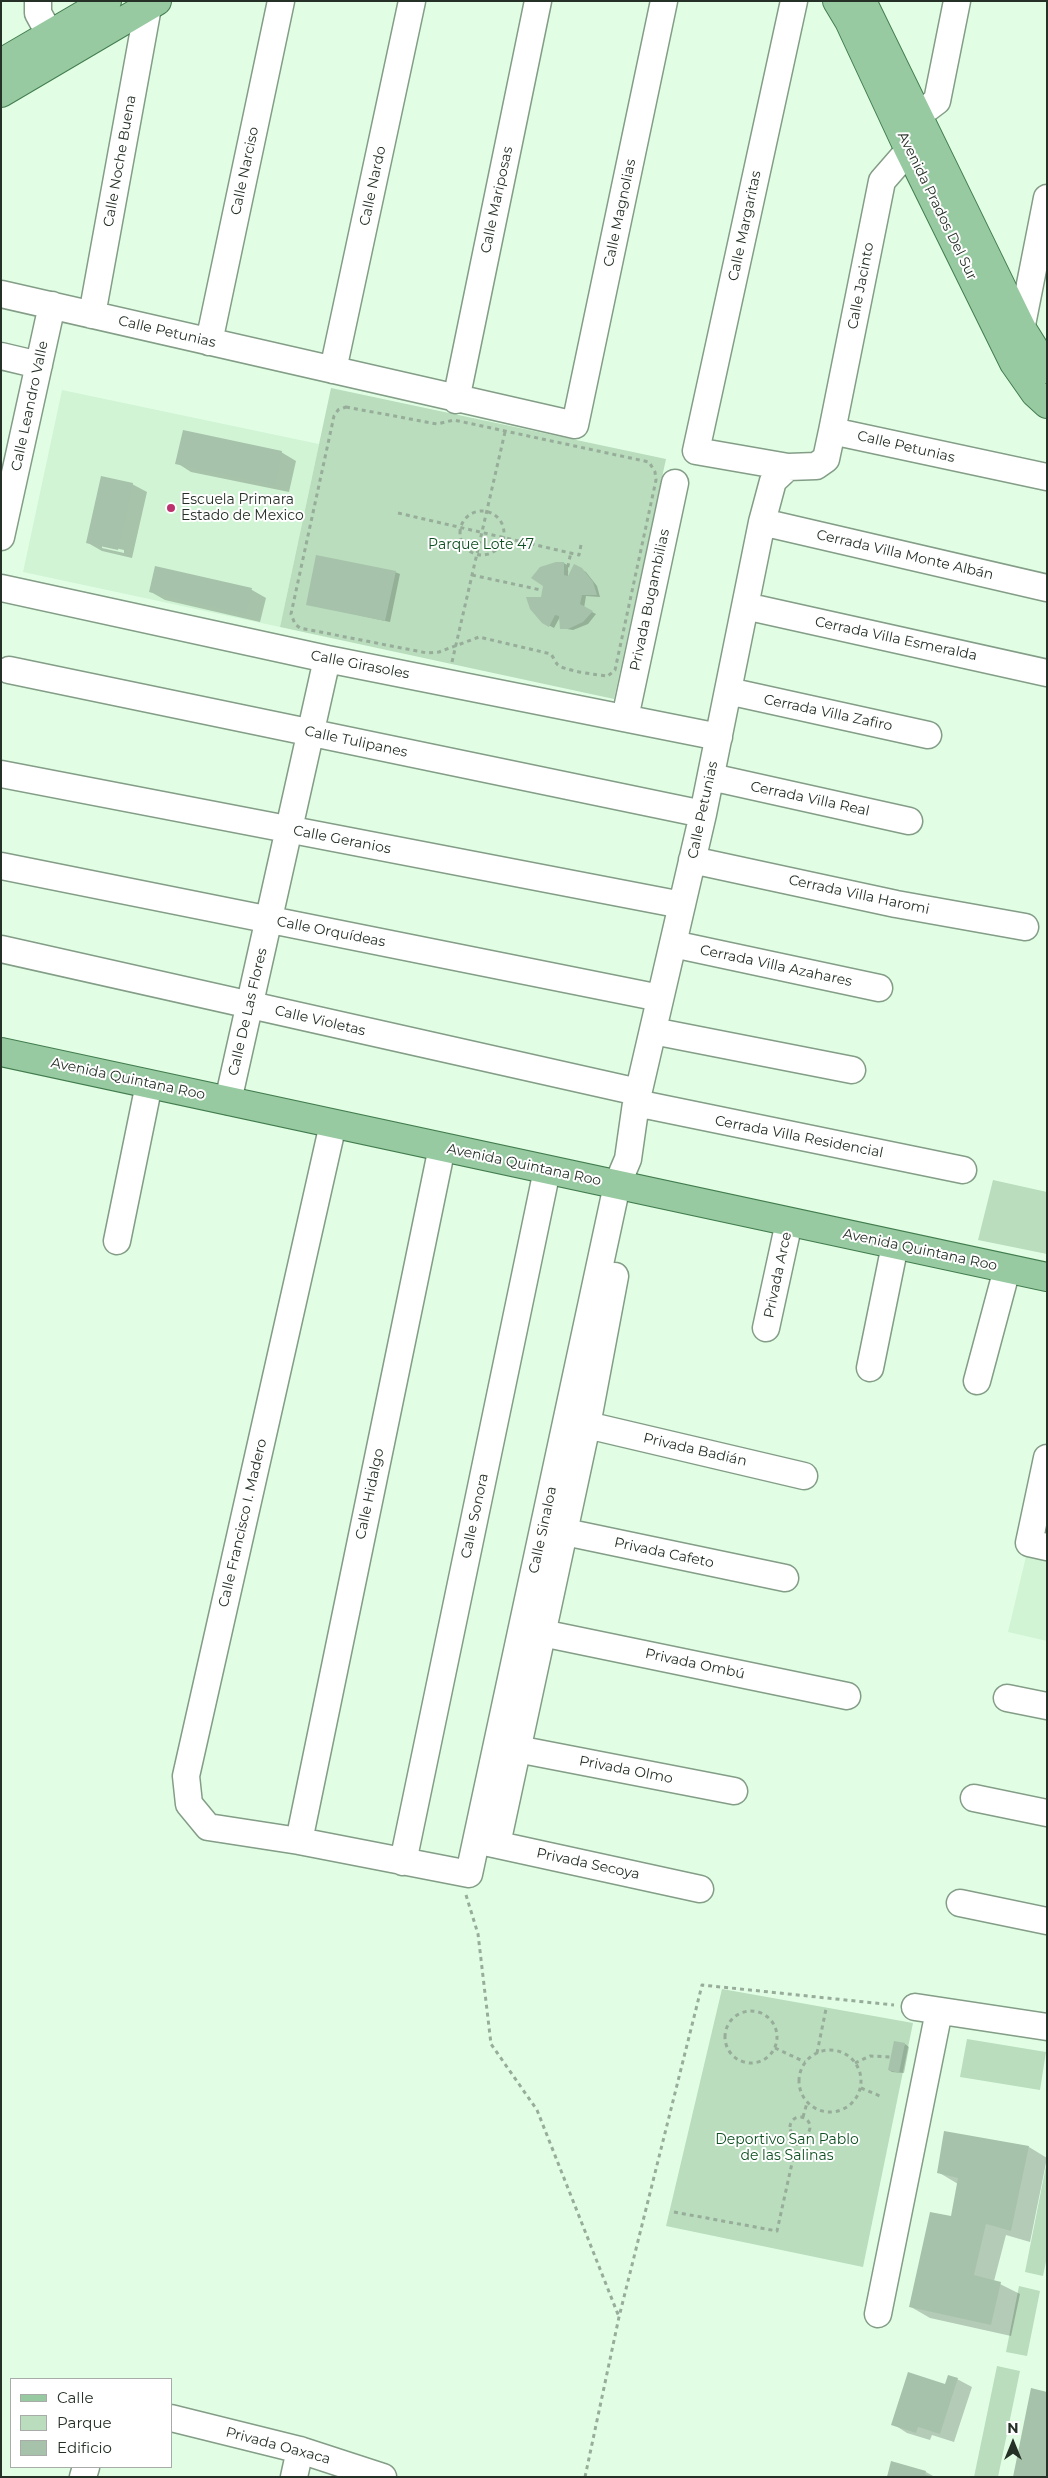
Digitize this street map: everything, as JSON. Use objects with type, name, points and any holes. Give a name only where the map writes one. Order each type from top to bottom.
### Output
[{"type":"main road","points":[[1,63],[107,1]]},
{"type":"main road","name":"Avenida Prados Del Sur","points":[[837,1],[849,21],[908,150],[1014,362],[1035,392],[1047,404]]},
{"type":"main road","name":"Avenida Prados Del Sur","points":[[862,1],[1022,329],[1047,370]]},
{"type":"main road","points":[[1,93],[152,4]]},
{"type":"main road","name":"Avenida Quintana Roo","points":[[1,1052],[1047,1278]]},
{"type":"street","points":[[38,1],[38,13],[50,35]]},
{"type":"street","name":"Calle Narciso","points":[[209,342],[281,1]]},
{"type":"street","name":"Calle Nardo","points":[[333,370],[412,1]]},
{"type":"street","name":"Calle Mariposas","points":[[456,400],[538,1]]},
{"type":"street","name":"Calle Magnolias","points":[[456,400],[575,425],[664,1]]},
{"type":"street","name":"Calle Margaritas","points":[[788,467],[696,451],[794,1]]},
{"type":"street","points":[[917,116],[937,101],[957,1]]},
{"type":"street","name":"Calle Noche Buena","points":[[92,315],[152,4]]},
{"type":"street","name":"Calle Jacinto","points":[[832,430],[882,181],[908,150]]},
{"type":"street","points":[[1014,362],[1047,198]]},
{"type":"street","name":"Calle Petunias","points":[[1,294],[456,400]]},
{"type":"street","name":"Calle Leandro Valle","points":[[1,535],[11,444],[39,365],[52,305]]},
{"type":"street","points":[[1,356],[39,365]]},
{"type":"street","points":[[788,467],[816,466],[826,459],[832,430]]},
{"type":"street","name":"Calle Petunias","points":[[832,430],[1047,477]]},
{"type":"street","name":"Calle Petunias","points":[[625,1186],[637,1098],[703,814],[762,522],[773,481],[788,467]]},
{"type":"street","name":"Privada Bugambilias","points":[[625,718],[675,482]]},
{"type":"street","name":"Cerrada Villa Monte Albán","points":[[762,522],[1047,588]]},
{"type":"street","name":"Calle Girasoles","points":[[1,588],[327,659],[719,737]]},
{"type":"street","name":"Cerrada Villa Esmeralda","points":[[745,606],[1047,672]]},
{"type":"street","name":"Calle De Las Flores","points":[[228,1101],[327,659]]},
{"type":"street","name":"Calle Tulipanes","points":[[9,670],[703,814]]},
{"type":"street","name":"Cerrada Villa Zafiro","points":[[728,691],[928,735]]},
{"type":"street","name":"Calle Geranios","points":[[1,774],[682,905]]},
{"type":"street","name":"Cerrada Villa Real","points":[[711,777],[908,821]]},
{"type":"street","name":"Cerrada Villa Haromi","points":[[692,860],[896,904],[1025,927]]},
{"type":"street","name":"Calle Orquídeas","points":[[1,866],[660,998]]},
{"type":"street","name":"Cerrada Villa Azahares","points":[[673,944],[879,988]]},
{"type":"street","name":"Calle Violetas","points":[[1,949],[249,1005],[637,1098]]},
{"type":"street","points":[[653,1031],[852,1070]]},
{"type":"street","points":[[117,1241],[149,1084]]},
{"type":"street","name":"Cerrada Villa Residencial","points":[[637,1098],[963,1170]]},
{"type":"street","name":"Calle Francisco I. Madero","points":[[333,1124],[186,1776],[189,1804],[208,1827],[299,1841],[469,1874]]},
{"type":"street","name":"Calle Hidalgo","points":[[299,1841],[442,1147]]},
{"type":"street","name":"Calle Sonora","points":[[403,1862],[547,1170]]},
{"type":"street","name":"Calle Sinaloa","points":[[469,1874],[487,1842],[517,1749],[542,1633],[554,1530],[587,1425],[625,1186]]},
{"type":"street","name":"Calle Sinaloa","points":[[487,1842],[625,1186]]},
{"type":"street","name":"Privada Arce","points":[[766,1328],[789,1222]]},
{"type":"street","points":[[870,1368],[896,1245]]},
{"type":"street","points":[[977,1381],[1007,1269]]},
{"type":"street","name":"Privada Badián","points":[[587,1425],[804,1476]]},
{"type":"street","points":[[1047,1458],[1029,1543],[1047,1547]]},
{"type":"street","name":"Privada Cafeto","points":[[554,1530],[785,1578]]},
{"type":"street","name":"Privada Ombú","points":[[542,1633],[847,1696]]},
{"type":"street","points":[[1006,1698],[1047,1706]]},
{"type":"street","name":"Privada Olmo","points":[[517,1749],[734,1791]]},
{"type":"street","points":[[974,1798],[1047,1813]]},
{"type":"street","name":"Privada Secoya","points":[[487,1842],[700,1889]]},
{"type":"street","points":[[960,1903],[1047,1921]]},
{"type":"street","points":[[878,2314],[927,2009],[1047,2027]]},
{"type":"street","name":"Privada Oaxaca","points":[[172,2418],[300,2450],[383,2477]]},
{"type":"street","points":[[294,2477],[300,2450]]},
{"type":"path","points":[[346,407],[437,424],[454,420],[649,462],[655,472],[656,480],[615,670],[608,676],[559,666],[551,654],[479,636],[456,645],[433,653],[421,652],[300,628],[292,619],[292,607],[334,416],[338,410],[346,407]]},
{"type":"path","points":[[452,664],[506,432]]},
{"type":"path","points":[[487,511],[494,514],[502,522],[504,537],[502,544],[494,552],[477,554],[470,552],[462,544],[460,527],[462,520],[472,512],[487,511]]},
{"type":"path","points":[[398,513],[579,554],[582,545]]},
{"type":"path","points":[[566,575],[571,552]]},
{"type":"path","points":[[472,575],[541,590]]},
{"type":"path","points":[[469,1874],[466,1897],[478,1934],[491,2044],[537,2110],[619,2317]]},
{"type":"path","points":[[585,2477],[619,2317],[702,1985],[927,2009]]},
{"type":"path","points":[[817,2053],[826,2009]]},
{"type":"path","points":[[756,2011],[764,2014],[776,2026],[778,2035],[775,2048],[767,2058],[760,2062],[742,2062],[729,2051],[725,2043],[727,2026],[739,2013],[756,2011]]},
{"type":"path","points":[[775,2048],[805,2062]]},
{"type":"path","points":[[833,2050],[843,2053],[856,2063],[862,2078],[861,2088],[857,2098],[841,2111],[830,2113],[820,2111],[807,2102],[800,2091],[798,2081],[805,2062],[817,2053],[833,2050]]},
{"type":"path","points":[[856,2063],[870,2056],[890,2057]]},
{"type":"path","points":[[861,2088],[880,2096]]},
{"type":"path","points":[[803,2117],[807,2102]]},
{"type":"path","points":[[803,2117],[810,2123],[810,2130],[804,2136],[798,2136],[792,2132],[791,2125],[794,2119],[803,2117]]},
{"type":"path","points":[[674,2212],[777,2231],[798,2136]]},
{"type":"shaded area","name":"Escuela Primara Estado de Mexico","points":[[62,390],[319,444],[280,627],[23,572]]},
{"type":"shaded area","points":[[1047,1468],[1047,1641],[1008,1632]]},
{"type":"green space","name":"Parque Lote 47","points":[[331,388],[666,459],[614,699],[280,627]]},
{"type":"green space","points":[[993,1180],[1047,1192],[1047,1254],[978,1240]]},
{"type":"green space","name":"Deportivo San Pablo de las Salinas","points":[[722,1989],[913,2023],[863,2267],[666,2226]]},
{"type":"green space","points":[[967,2039],[1046,2052],[1040,2090],[960,2077]]},
{"type":"green space","points":[[1047,2161],[1047,2257],[1043,2276],[1025,2272]]},
{"type":"green space","points":[[1019,2286],[1040,2291],[1027,2356],[1006,2352]]},
{"type":"green space","points":[[997,2366],[1020,2371],[998,2477],[974,2477]]},
{"type":"building","points":[[183,430],[282,451],[275,485],[175,464]]},
{"type":"building","points":[[101,476],[133,483],[118,550],[86,543]]},
{"type":"building","points":[[316,555],[396,571],[385,621],[306,605]]},
{"type":"building","points":[[556,562],[564,562],[564,575],[568,576],[574,564],[582,568],[593,582],[597,595],[582,595],[580,604],[593,611],[583,622],[568,629],[560,629],[559,616],[555,615],[549,627],[542,623],[530,609],[526,597],[541,597],[543,586],[531,578],[540,567]]},
{"type":"building","points":[[155,566],[252,588],[246,614],[149,592]]},
{"type":"building","points":[[894,2041],[905,2043],[899,2073],[888,2070]]},
{"type":"building","points":[[944,2131],[1029,2146],[1011,2231],[986,2224],[974,2275],[1001,2282],[991,2325],[909,2307],[930,2212],[951,2216],[958,2178],[937,2173]]},
{"type":"building","points":[[908,2372],[945,2384],[948,2375],[958,2378],[940,2434],[918,2427],[916,2433],[891,2425]]},
{"type":"building","points":[[1031,2388],[1047,2392],[1047,2477],[1013,2477]]},
{"type":"building","points":[[891,2461],[926,2471],[925,2474],[931,2477],[887,2477]]},
{"type":"place","name":"Escuela Primara Estado de Mexico","points":[[171,508]]}]
